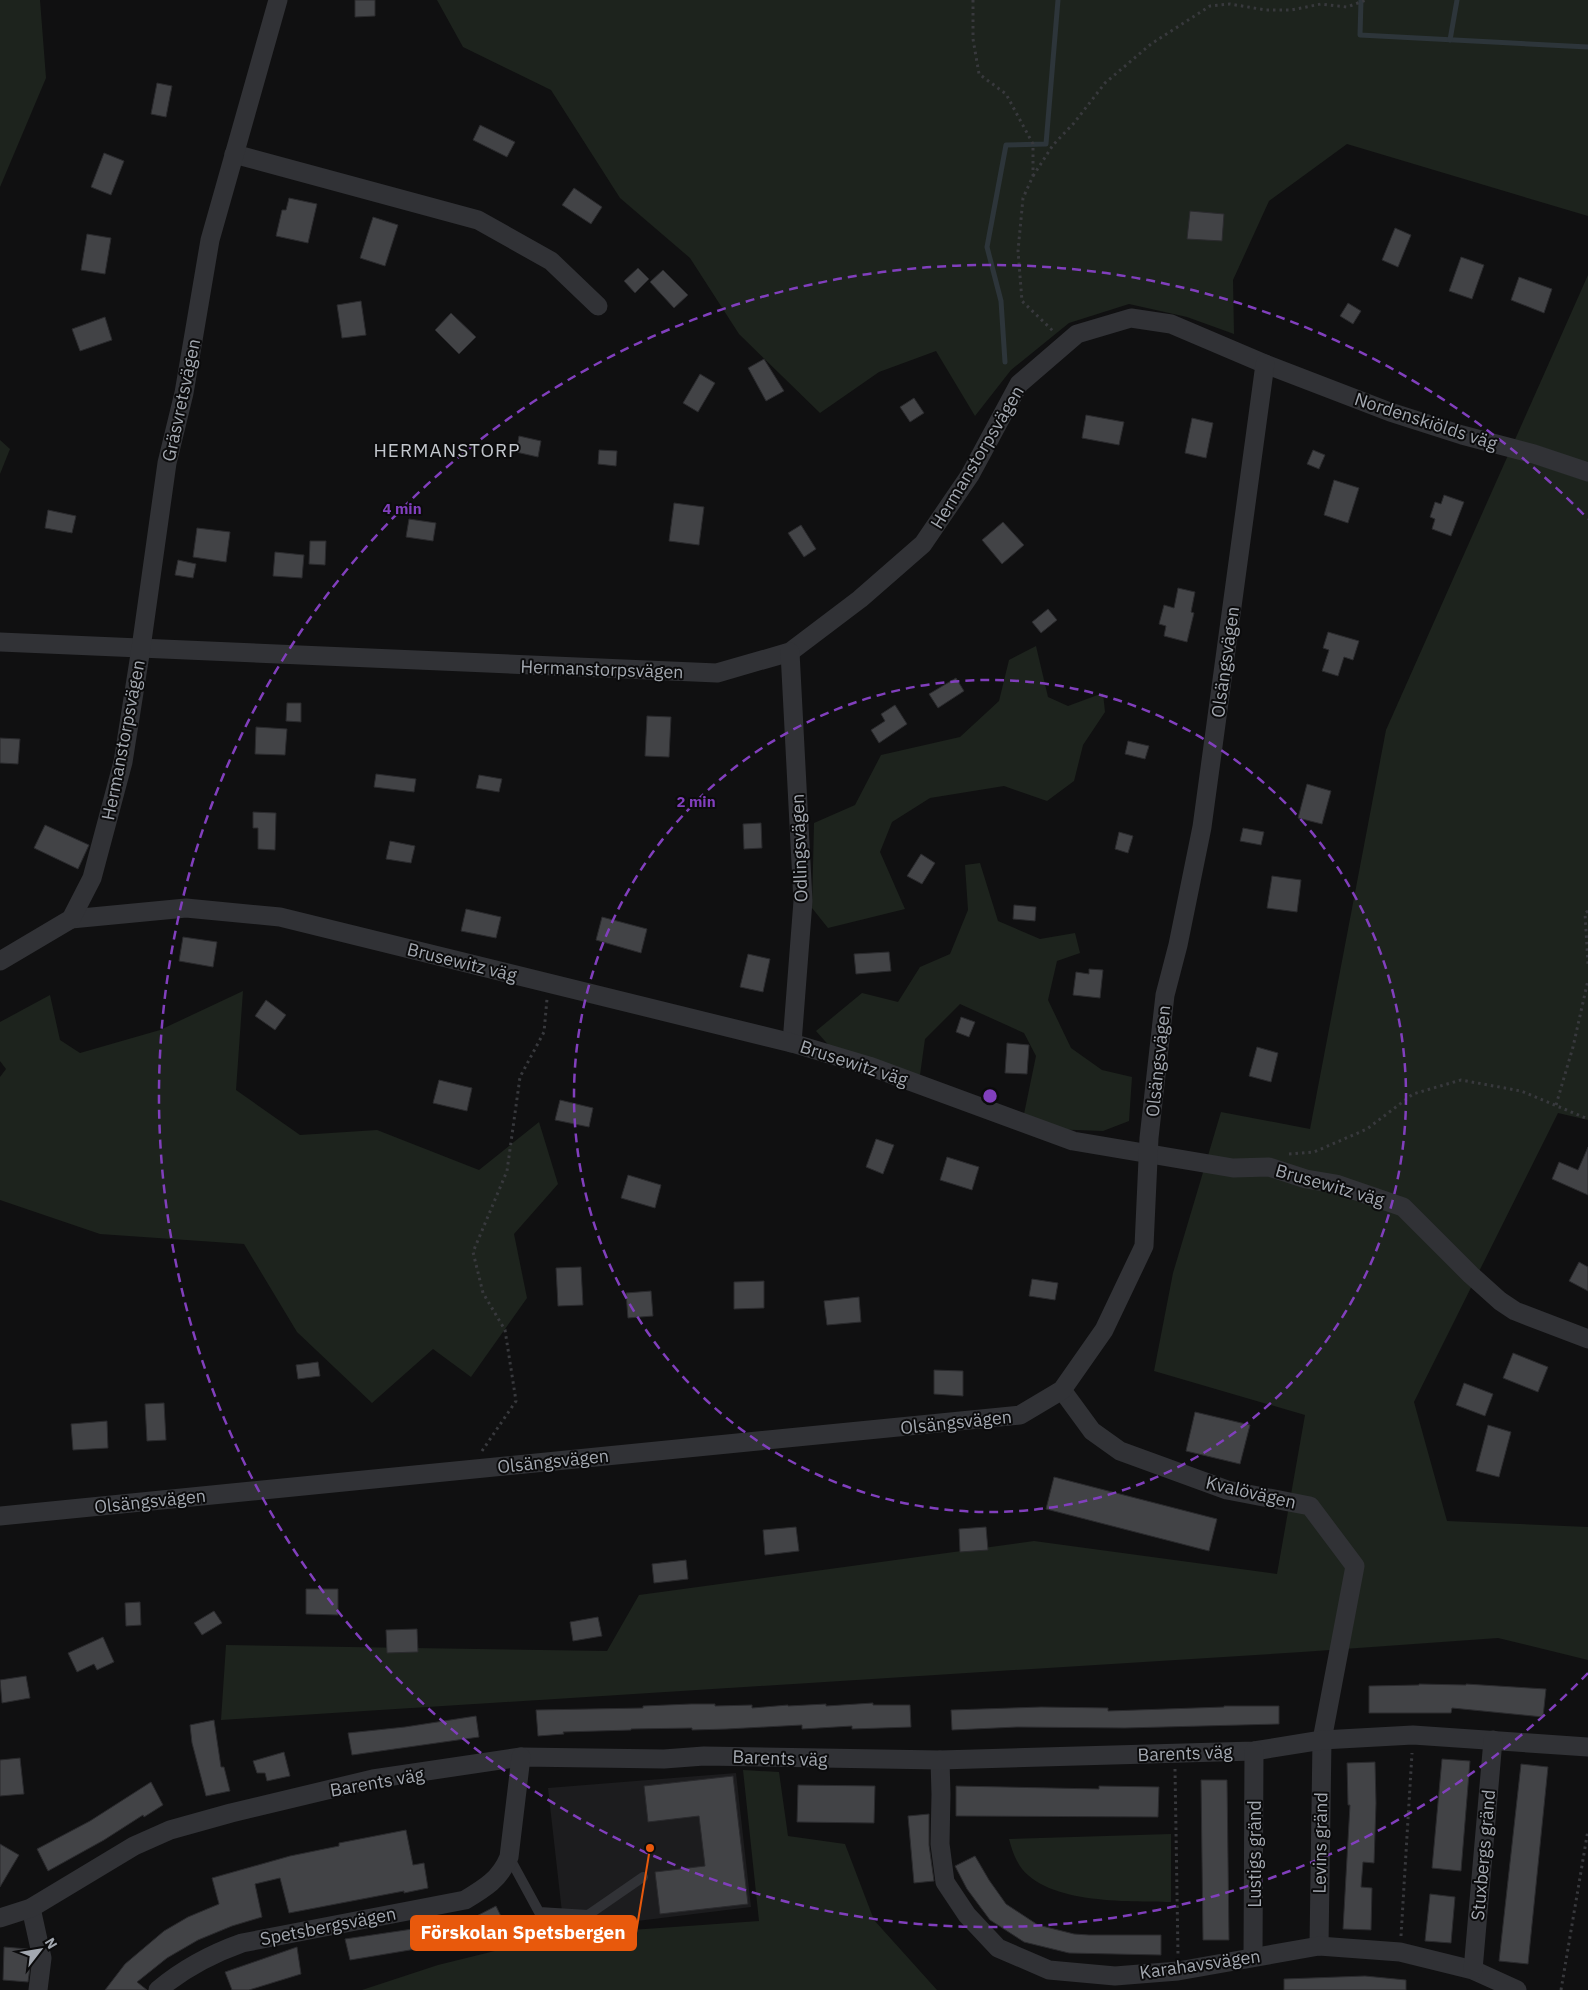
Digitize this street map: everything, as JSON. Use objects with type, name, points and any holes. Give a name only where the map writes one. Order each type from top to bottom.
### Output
[{"type":"street","name":"Gräsvretsvägen","points":[[141,648],[167,463],[184,392],[210,240],[278,0]]},
{"type":"street","points":[[234,154],[478,220],[551,261],[598,306]]},
{"type":"street","name":"Hermanstorpsvägen","points":[[71,919],[92,878],[105,830],[122,762],[141,648],[717,673],[790,652],[860,600],[923,544],[970,474],[1019,384],[1077,334],[1131,318],[1171,324],[1265,364]]},
{"type":"street","name":"Nordenskiölds väg","points":[[1265,364],[1390,412],[1534,454],[1588,472]]},
{"type":"street","name":"Olsängsvägen","points":[[0,1516],[1020,1416],[1062,1390],[1104,1330],[1144,1246],[1149,1154],[1165,995],[1178,945],[1202,827],[1265,364]]},
{"type":"street","points":[[0,642],[141,648]]},
{"type":"street","name":"Odlingsvägen","points":[[790,652],[803,901],[792,1043]]},
{"type":"street","name":"Brusewitz väg","points":[[71,919],[186,908],[280,917],[792,1043],[868,1066],[1073,1141],[1233,1168],[1269,1167],[1306,1179],[1336,1184],[1403,1207],[1470,1275],[1500,1301],[1515,1311],[1588,1338]]},
{"type":"street","points":[[0,961],[71,919]]},
{"type":"street","name":"Kvalövägen","points":[[1062,1390],[1092,1431],[1120,1451],[1227,1490],[1310,1506],[1354,1566],[1322,1740]]},
{"type":"street","name":"Barents väg","points":[[0,1918],[31,1908],[134,1846],[170,1830],[231,1813],[373,1779],[521,1757],[664,1759],[704,1756],[940,1760],[1254,1751],[1322,1740],[1413,1735],[1588,1747]]},
{"type":"street","name":"Levins gränd","points":[[1319,1946],[1322,1740]]},
{"type":"street","name":"Stuxbergs gränd","points":[[1474,1970],[1493,1740]]},
{"type":"street","name":"Lustigs gränd","points":[[1253,1957],[1254,1751]]},
{"type":"street","name":"Spetsbergsvägen","points":[[158,1990],[177,1975],[225,1949],[242,1943],[465,1900],[490,1884],[504,1869],[509,1857],[521,1757]]},
{"type":"street","name":"Karahavsvägen","points":[[940,1760],[940,1844],[945,1882],[967,1915],[998,1948],[1049,1970],[1115,1976],[1178,1971],[1319,1946],[1400,1952],[1474,1970],[1517,1990]]},
{"type":"street","points":[[31,1908],[42,1958],[38,1990]]},
{"type":"lane","points":[[509,1857],[539,1912],[588,1915],[643,1877]]},
{"type":"path","points":[[973,0],[973,38],[979,74],[1006,94],[1033,144],[1033,176]]},
{"type":"path","points":[[1066,344],[1022,301],[1018,251],[1023,198],[1033,176],[1053,145],[1105,83],[1151,44],[1210,6],[1230,4],[1266,10],[1291,10],[1321,4],[1347,7],[1366,0]]},
{"type":"path","points":[[1588,911],[1585,913],[1588,964]]},
{"type":"path","points":[[1556,1106],[1573,1047],[1588,980]]},
{"type":"path","points":[[484,1468],[481,1452],[516,1401],[505,1330],[483,1293],[473,1252],[508,1172],[520,1077],[544,1032],[548,983]]},
{"type":"path","points":[[1288,1154],[1314,1152],[1367,1129],[1413,1094],[1461,1080],[1521,1091],[1588,1119]]},
{"type":"path","points":[[1400,1952],[1413,1735]]},
{"type":"path","points":[[1175,1753],[1178,1971]]},
{"type":"path","points":[[1561,1990],[1588,1830]]},
{"type":"shaded area","points":[[0,0],[40,0],[46,78],[0,187]]},
{"type":"shaded area","points":[[437,0],[1588,0],[1588,216],[1347,144],[1269,201],[1233,280],[1234,334],[1187,317],[1129,304],[1069,323],[1011,370],[975,416],[936,351],[879,372],[820,413],[739,334],[690,258],[620,198],[551,90],[463,47]]},
{"type":"shaded area","points":[[1588,275],[1588,1120],[1558,1113],[1414,1402],[1447,1521],[1588,1527],[1588,1660],[1498,1638],[221,1720],[226,1645],[607,1651],[639,1595],[1034,1541],[1277,1574],[1305,1415],[1154,1371],[1173,1273],[1221,1112],[1310,1129],[1386,730]]},
{"type":"shaded area","points":[[0,440],[10,449],[0,474]]},
{"type":"shaded area","points":[[1036,646],[1048,697],[1068,706],[1103,693],[1105,712],[1083,745],[1074,781],[1047,801],[1004,786],[930,798],[892,822],[880,852],[905,909],[828,928],[812,908],[814,823],[855,805],[881,755],[960,737],[999,701],[1009,660]]},
{"type":"shaded area","points":[[980,863],[998,921],[1040,939],[1075,933],[1080,953],[1057,961],[1048,1000],[1071,1048],[1102,1070],[1132,1077],[1129,1121],[1103,1131],[1049,1129],[1024,1114],[1036,1056],[1024,1033],[960,1004],[925,1039],[920,1075],[832,1049],[816,1031],[862,993],[898,1002],[920,967],[950,954],[968,910],[965,865]]},
{"type":"shaded area","points":[[243,991],[236,1090],[300,1135],[377,1130],[479,1170],[539,1122],[558,1184],[514,1234],[527,1298],[471,1377],[433,1349],[372,1403],[297,1332],[244,1244],[100,1234],[0,1200],[0,1077],[6,1069],[0,1061],[0,1022],[50,995],[60,1040],[80,1053],[160,1030]]},
{"type":"shaded area","points":[[743,1770],[779,1772],[788,1836],[845,1844],[874,1920],[937,1990],[362,1990],[438,1965],[560,1935],[759,1921]]},
{"type":"shaded area","points":[[736,1773],[751,1907],[564,1930],[548,1788]]},
{"type":"shaded area","points":[[1171,1834],[1171,1902],[1087,1898],[1044,1886],[1028,1875],[1017,1861],[1009,1839]]},
{"type":"building","points":[[355,0],[375,0],[375,16],[355,17]]},
{"type":"building","points":[[157,83],[172,86],[166,117],[151,114]]},
{"type":"building","points":[[480,125],[515,142],[507,157],[473,140]]},
{"type":"building","points":[[104,153],[124,161],[111,195],[91,187]]},
{"type":"building","points":[[574,188],[602,207],[591,224],[562,205]]},
{"type":"building","points":[[289,198],[317,204],[308,243],[276,236],[282,210],[286,210]]},
{"type":"building","points":[[1190,211],[1224,214],[1222,241],[1187,239]]},
{"type":"building","points":[[373,217],[398,225],[385,266],[360,258]]},
{"type":"building","points":[[1395,228],[1411,235],[1398,267],[1382,260]]},
{"type":"building","points":[[87,234],[111,238],[105,274],[81,270]]},
{"type":"building","points":[[1461,257],[1484,265],[1472,299],[1449,291]]},
{"type":"building","points":[[638,268],[649,279],[635,293],[624,281]]},
{"type":"building","points":[[663,270],[688,295],[674,308],[650,282]]},
{"type":"building","points":[[1519,277],[1552,289],[1544,313],[1511,300]]},
{"type":"building","points":[[361,301],[366,335],[342,338],[337,305]]},
{"type":"building","points":[[1348,303],[1361,311],[1353,324],[1340,316]]},
{"type":"building","points":[[451,313],[476,337],[459,354],[435,330]]},
{"type":"building","points":[[105,317],[112,340],[80,351],[72,329]]},
{"type":"building","points":[[764,359],[784,391],[766,401],[748,368]]},
{"type":"building","points":[[700,374],[715,383],[698,412],[683,403]]},
{"type":"building","points":[[914,398],[924,413],[910,422],[900,407]]},
{"type":"building","points":[[1086,415],[1124,422],[1119,445],[1082,438]]},
{"type":"building","points":[[1192,418],[1213,423],[1206,458],[1185,453]]},
{"type":"building","points":[[519,436],[541,441],[538,457],[516,452]]},
{"type":"building","points":[[599,450],[617,451],[616,466],[598,464]]},
{"type":"building","points":[[1313,450],[1325,455],[1319,469],[1307,464]]},
{"type":"building","points":[[1334,480],[1359,488],[1348,523],[1324,515]]},
{"type":"building","points":[[1444,495],[1464,502],[1451,536],[1432,529],[1435,519],[1430,517],[1435,502],[1441,504]]},
{"type":"building","points":[[674,503],[704,507],[699,545],[669,541]]},
{"type":"building","points":[[48,510],[76,516],[72,533],[45,528]]},
{"type":"building","points":[[409,519],[436,523],[433,541],[406,537]]},
{"type":"building","points":[[1003,522],[1024,545],[1002,564],[982,540]]},
{"type":"building","points":[[801,525],[816,549],[804,557],[788,533]]},
{"type":"building","points":[[197,528],[230,532],[226,562],[193,557]]},
{"type":"building","points":[[310,541],[326,541],[325,565],[309,564]]},
{"type":"building","points":[[275,552],[304,555],[302,578],[273,576]]},
{"type":"building","points":[[178,560],[196,564],[193,578],[175,575]]},
{"type":"building","points":[[1178,588],[1195,592],[1191,612],[1194,613],[1187,642],[1164,636],[1166,626],[1159,624],[1164,605],[1174,608]]},
{"type":"building","points":[[1048,609],[1057,620],[1041,633],[1032,622]]},
{"type":"building","points":[[1328,632],[1359,641],[1353,660],[1344,657],[1338,676],[1322,671],[1329,650],[1323,648]]},
{"type":"building","points":[[956,678],[964,691],[938,708],[929,694]]},
{"type":"building","points":[[287,703],[301,703],[301,722],[286,721]]},
{"type":"building","points":[[895,705],[907,724],[879,743],[871,730],[885,721],[881,714]]},
{"type":"building","points":[[647,716],[671,717],[669,757],[645,756]]},
{"type":"building","points":[[256,727],[287,729],[285,755],[255,754]]},
{"type":"building","points":[[0,738],[20,739],[18,764],[0,763]]},
{"type":"building","points":[[1128,741],[1149,746],[1145,759],[1125,754]]},
{"type":"building","points":[[376,774],[416,779],[414,792],[374,787]]},
{"type":"building","points":[[479,775],[502,779],[499,792],[476,788]]},
{"type":"building","points":[[1307,784],[1331,791],[1322,824],[1298,818]]},
{"type":"building","points":[[253,812],[276,813],[275,850],[258,849],[258,828],[253,828]]},
{"type":"building","points":[[761,823],[762,848],[744,849],[743,824]]},
{"type":"building","points":[[45,825],[89,845],[78,869],[34,848]]},
{"type":"building","points":[[1243,828],[1264,832],[1261,845],[1240,841]]},
{"type":"building","points":[[1119,832],[1133,836],[1128,853],[1115,849]]},
{"type":"building","points":[[390,841],[415,846],[411,863],[386,859]]},
{"type":"building","points":[[921,854],[935,863],[922,884],[907,876]]},
{"type":"building","points":[[1272,876],[1301,880],[1297,912],[1267,908]]},
{"type":"building","points":[[1014,905],[1036,907],[1035,921],[1013,919]]},
{"type":"building","points":[[466,909],[501,917],[496,938],[461,931]]},
{"type":"building","points":[[602,917],[647,929],[641,953],[596,940]]},
{"type":"building","points":[[183,937],[217,942],[213,967],[179,961]]},
{"type":"building","points":[[889,952],[891,971],[856,974],[854,954]]},
{"type":"building","points":[[748,954],[770,959],[763,992],[740,987]]},
{"type":"building","points":[[1089,969],[1103,970],[1100,998],[1073,995],[1076,972],[1089,974]]},
{"type":"building","points":[[266,1000],[286,1015],[275,1030],[255,1016]]},
{"type":"building","points":[[961,1017],[975,1022],[969,1037],[956,1032]]},
{"type":"building","points":[[1007,1043],[1029,1045],[1027,1074],[1005,1073]]},
{"type":"building","points":[[1257,1047],[1278,1053],[1271,1082],[1249,1076]]},
{"type":"building","points":[[439,1080],[472,1088],[467,1111],[433,1103]]},
{"type":"building","points":[[560,1100],[593,1108],[589,1127],[555,1120]]},
{"type":"building","points":[[876,1139],[894,1145],[883,1174],[866,1167]]},
{"type":"building","points":[[1588,1147],[1588,1195],[1552,1179],[1559,1162],[1578,1170]]},
{"type":"building","points":[[947,1157],[979,1167],[972,1190],[940,1180]]},
{"type":"building","points":[[628,1175],[661,1185],[655,1208],[621,1198]]},
{"type":"building","points":[[1579,1262],[1588,1267],[1588,1291],[1569,1281]]},
{"type":"building","points":[[581,1267],[583,1305],[558,1306],[556,1268]]},
{"type":"building","points":[[1032,1279],[1058,1283],[1055,1300],[1029,1296]]},
{"type":"building","points":[[764,1281],[764,1308],[734,1309],[734,1282]]},
{"type":"building","points":[[651,1291],[653,1316],[628,1318],[626,1293]]},
{"type":"building","points":[[859,1297],[861,1322],[827,1325],[824,1301]]},
{"type":"building","points":[[1513,1353],[1548,1367],[1538,1392],[1503,1378]]},
{"type":"building","points":[[318,1362],[320,1376],[298,1379],[296,1365]]},
{"type":"building","points":[[934,1370],[963,1371],[963,1396],[934,1394]]},
{"type":"building","points":[[1464,1383],[1493,1394],[1485,1416],[1456,1405]]},
{"type":"building","points":[[164,1403],[166,1440],[147,1441],[145,1404]]},
{"type":"building","points":[[1195,1412],[1250,1425],[1240,1464],[1186,1451]]},
{"type":"building","points":[[107,1421],[108,1448],[73,1450],[71,1424]]},
{"type":"building","points":[[1488,1425],[1511,1432],[1499,1477],[1476,1471]]},
{"type":"building","points":[[1054,1477],[1217,1519],[1209,1551],[1046,1509]]},
{"type":"building","points":[[796,1527],[799,1551],[765,1555],[763,1530]]},
{"type":"building","points":[[986,1527],[988,1550],[960,1552],[959,1529]]},
{"type":"building","points":[[686,1560],[688,1579],[654,1583],[652,1564]]},
{"type":"building","points":[[306,1589],[338,1589],[338,1615],[306,1614]]},
{"type":"building","points":[[140,1602],[141,1625],[126,1626],[125,1603]]},
{"type":"building","points":[[214,1611],[222,1623],[202,1635],[194,1623]]},
{"type":"building","points":[[598,1617],[602,1636],[573,1641],[570,1622]]},
{"type":"building","points":[[417,1629],[418,1652],[387,1653],[386,1630]]},
{"type":"building","points":[[103,1637],[114,1662],[97,1670],[94,1664],[77,1672],[68,1653]]},
{"type":"building","points":[[26,1676],[30,1698],[2,1703],[0,1680]]},
{"type":"building","points":[[1466,1684],[1546,1689],[1543,1717],[1452,1708],[1451,1713],[1369,1713],[1369,1686]]},
{"type":"building","points":[[873,1703],[873,1705],[910,1705],[911,1727],[852,1729],[852,1726],[802,1729],[802,1725],[692,1730],[692,1728],[631,1729],[563,1732],[564,1734],[538,1736],[536,1710],[643,1708],[643,1706],[691,1704],[715,1704],[715,1706],[752,1705],[752,1708],[788,1705],[826,1704],[826,1706]]},
{"type":"building","points":[[1224,1706],[1279,1706],[1279,1724],[1125,1728],[1017,1727],[952,1730],[951,1710],[1041,1707],[1108,1708],[1108,1711]]},
{"type":"building","points":[[476,1716],[479,1737],[352,1755],[348,1733],[405,1727]]},
{"type":"building","points":[[214,1720],[221,1767],[224,1767],[230,1791],[206,1796],[192,1743],[190,1725]]},
{"type":"building","points":[[284,1752],[290,1776],[267,1781],[265,1773],[257,1773],[253,1761]]},
{"type":"building","points":[[20,1758],[24,1794],[0,1796],[0,1760]]},
{"type":"building","points":[[1442,1759],[1470,1761],[1461,1871],[1432,1868]]},
{"type":"building","points":[[1375,1762],[1374,1863],[1363,1862],[1361,1887],[1372,1888],[1371,1930],[1343,1929],[1350,1805],[1348,1805],[1347,1763]]},
{"type":"building","points":[[1521,1764],[1548,1767],[1528,1964],[1499,1961]]},
{"type":"building","points":[[733,1776],[748,1904],[660,1914],[655,1872],[705,1866],[699,1816],[648,1822],[644,1786]]},
{"type":"building","points":[[1201,1780],[1227,1780],[1229,1940],[1203,1940]]},
{"type":"building","points":[[151,1782],[163,1805],[48,1871],[37,1849],[90,1821]]},
{"type":"building","points":[[798,1785],[875,1786],[874,1823],[797,1822]]},
{"type":"building","points":[[956,1786],[1099,1789],[1099,1786],[1159,1787],[1158,1817],[956,1816]]},
{"type":"building","points":[[929,1814],[929,1845],[934,1881],[914,1883],[908,1816]]},
{"type":"building","points":[[406,1830],[413,1865],[424,1863],[428,1888],[289,1913],[280,1878],[255,1884],[262,1917],[232,1926],[198,1940],[167,1958],[137,1982],[147,1990],[105,1990],[125,1964],[164,1931],[188,1917],[219,1904],[212,1878],[290,1856],[339,1846],[339,1843]]},
{"type":"building","points":[[0,1844],[19,1855],[0,1887]]},
{"type":"building","points":[[975,1856],[1006,1904],[1038,1925],[1074,1934],[1161,1935],[1161,1955],[1069,1953],[1024,1942],[990,1920],[967,1889],[955,1866]]},
{"type":"building","points":[[1430,1894],[1455,1897],[1451,1943],[1425,1941]]},
{"type":"building","points":[[496,1906],[507,1929],[476,1944],[435,1950],[434,1946],[350,1960],[345,1939],[467,1921]]},
{"type":"building","points":[[4,1947],[28,1949],[31,1959],[28,1982],[3,1980]]},
{"type":"building","points":[[297,1947],[301,1974],[249,1990],[232,1990],[225,1972]]},
{"type":"building","points":[[1365,1976],[1406,1980],[1406,1990],[1284,1990],[1284,1979]]},
{"type":"waterway","points":[[1005,362],[1001,301],[987,247],[1006,145],[1046,144],[1058,0]]},
{"type":"waterway","points":[[1361,0],[1360,35],[1588,47]]},
{"type":"waterway","points":[[1450,40],[1457,0]]},
{"type":"place","name":"Förskolan Spetsbergen","points":[[650,1848]]},
{"type":"district","name":"HERMANSTORP","points":[[447,450]]}]
